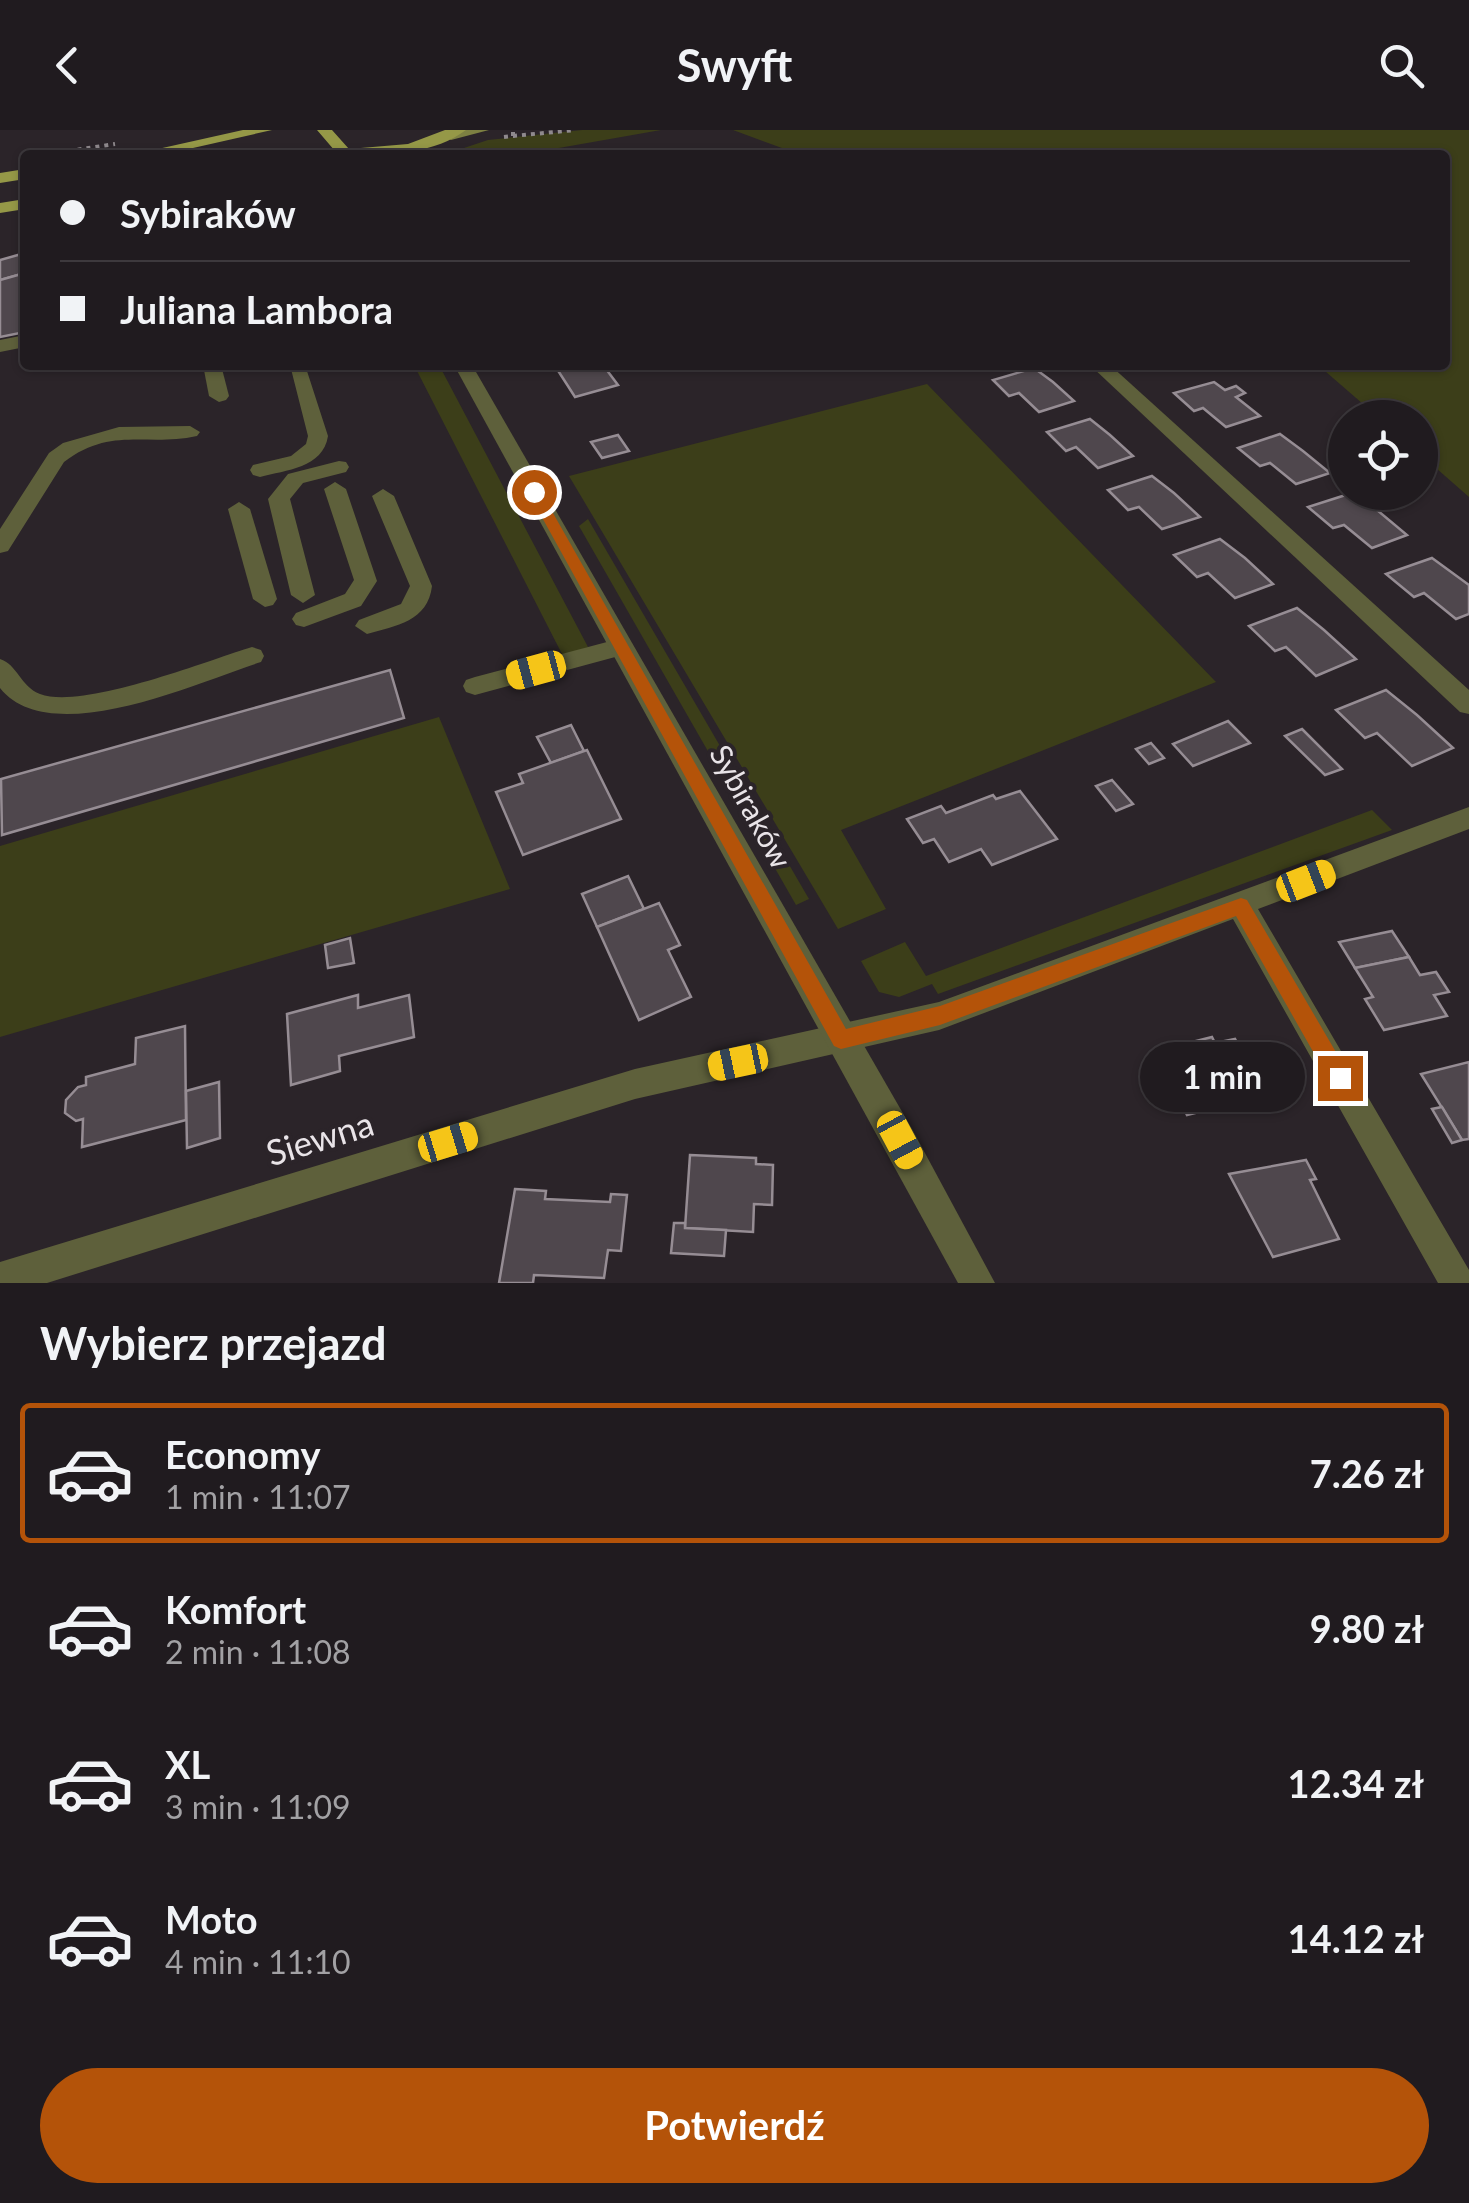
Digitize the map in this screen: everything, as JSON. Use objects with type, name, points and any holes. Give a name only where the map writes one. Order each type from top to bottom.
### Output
[{"type":"main road","points":[[164,150],[265,130]]},
{"type":"main road","points":[[324,130],[339,150]]},
{"type":"main road","points":[[409,150],[455,133],[482,130]]},
{"type":"street","points":[[213,370],[219,396]]},
{"type":"street","points":[[260,470],[298,462],[316,447],[318,436],[298,370]]},
{"type":"street","name":"Sybiraków","points":[[466,370],[900,1140],[976,1283]]},
{"type":"street","points":[[1104,370],[1469,705]]},
{"type":"street","points":[[0,546],[56,458],[68,446],[115,433],[190,432]]},
{"type":"street","points":[[303,595],[279,499],[281,492],[293,480],[337,478],[366,581],[353,600],[304,619]]},
{"type":"street","points":[[367,626],[408,612],[422,595],[383,496]]},
{"type":"street","points":[[239,509],[265,600]]},
{"type":"street","points":[[475,686],[622,647]]},
{"type":"street","points":[[0,668],[18,694],[41,705],[59,707],[92,703],[252,656]]},
{"type":"street","name":"Siewna","points":[[0,1280],[635,1084],[940,1016],[1469,818]]},
{"type":"street","points":[[1241,906],[1457,1283]]},
{"type":"path","points":[[526,130],[543,130]]},
{"type":"path","points":[[513,136],[575,130]]},
{"type":"green space","points":[[582,130],[661,130],[547,150],[458,150],[488,140]]},
{"type":"green space","points":[[733,130],[1469,130],[1469,497],[1438,470],[1438,400],[1358,400],[1324,370],[1450,370],[1450,150],[787,150]]},
{"type":"green space","points":[[417,370],[442,370],[588,647],[563,656]]},
{"type":"green space","points":[[927,384],[1216,682],[841,830],[886,909],[838,929],[569,476]]},
{"type":"green space","points":[[588,519],[809,899],[796,905],[579,526]]},
{"type":"green space","points":[[439,717],[510,889],[0,1037],[0,846]]},
{"type":"green space","points":[[1372,810],[1392,830],[938,994],[932,984],[899,997],[879,992],[861,961],[905,942],[926,976]]},
{"type":"building","points":[[20,254],[20,274],[0,280],[0,260]]},
{"type":"building","points":[[20,274],[20,333],[0,337],[0,280]]},
{"type":"building","points":[[558,370],[607,370],[618,385],[575,397]]},
{"type":"building","points":[[1037,370],[1074,401],[1039,412],[1019,393],[1009,396],[993,380]]},
{"type":"building","points":[[1214,382],[1225,390],[1236,386],[1245,393],[1236,397],[1260,416],[1226,427],[1203,408],[1194,411],[1174,393]]},
{"type":"building","points":[[1090,419],[1133,456],[1098,468],[1076,447],[1066,451],[1047,432]]},
{"type":"building","points":[[1280,434],[1328,474],[1296,484],[1270,463],[1260,466],[1238,448]]},
{"type":"building","points":[[618,435],[629,451],[602,458],[591,442]]},
{"type":"building","points":[[1152,476],[1200,517],[1162,529],[1139,507],[1128,510],[1108,490]]},
{"type":"building","points":[[1328,501],[1328,510],[1377,510],[1407,535],[1372,548],[1344,525],[1333,528],[1308,507]]},
{"type":"building","points":[[1220,539],[1273,584],[1235,598],[1208,573],[1197,577],[1174,555]]},
{"type":"building","points":[[1432,558],[1469,585],[1469,614],[1456,619],[1424,593],[1414,597],[1386,574]]},
{"type":"building","points":[[1297,608],[1356,659],[1316,676],[1286,647],[1275,651],[1249,626]]},
{"type":"building","points":[[390,670],[404,718],[2,835],[1,779]]},
{"type":"building","points":[[1386,690],[1453,748],[1412,766],[1377,733],[1365,738],[1336,710]]},
{"type":"building","points":[[1228,721],[1250,743],[1193,766],[1173,744]]},
{"type":"building","points":[[571,725],[584,751],[551,763],[537,737]]},
{"type":"building","points":[[1302,729],[1342,769],[1325,775],[1285,736]]},
{"type":"building","points":[[1151,743],[1164,758],[1149,764],[1136,749]]},
{"type":"building","points":[[587,750],[621,819],[523,855],[496,792],[523,783],[519,774]]},
{"type":"building","points":[[1112,780],[1133,804],[1116,811],[1096,786]]},
{"type":"building","points":[[1020,791],[1057,839],[992,865],[981,849],[949,862],[934,839],[923,843],[907,819],[941,806],[946,813],[993,795],[996,799]]},
{"type":"building","points":[[628,876],[644,909],[597,927],[582,894]]},
{"type":"building","points":[[659,903],[680,945],[668,950],[691,997],[639,1020],[597,927]]},
{"type":"building","points":[[1392,931],[1409,957],[1355,968],[1339,942]]},
{"type":"building","points":[[350,938],[354,963],[328,968],[325,945]]},
{"type":"building","points":[[1409,957],[1420,975],[1436,972],[1449,992],[1434,995],[1447,1016],[1384,1030],[1365,999],[1373,997],[1355,968]]},
{"type":"building","points":[[358,995],[358,1008],[409,995],[414,1037],[339,1056],[340,1071],[291,1085],[287,1014]]},
{"type":"building","points":[[185,1026],[186,1120],[82,1147],[83,1119],[76,1121],[65,1113],[66,1100],[78,1087],[86,1085],[86,1077],[135,1064],[136,1038]]},
{"type":"building","points":[[1212,1037],[1215,1043],[1235,1039],[1251,1069],[1230,1074],[1244,1101],[1187,1115],[1156,1051]]},
{"type":"building","points":[[1469,1062],[1469,1139],[1462,1140],[1421,1074]]},
{"type":"building","points":[[219,1082],[220,1138],[187,1148],[186,1091]]},
{"type":"building","points":[[1442,1107],[1462,1140],[1452,1143],[1432,1109]]},
{"type":"building","points":[[690,1155],[756,1158],[756,1164],[773,1165],[772,1205],[754,1204],[753,1232],[685,1228]]},
{"type":"building","points":[[1306,1160],[1316,1179],[1310,1180],[1339,1239],[1273,1257],[1229,1174]]},
{"type":"building","points":[[515,1189],[546,1191],[545,1199],[610,1202],[611,1194],[627,1195],[621,1251],[608,1250],[604,1278],[534,1275],[533,1283],[499,1283]]},
{"type":"building","points":[[674,1223],[685,1223],[685,1228],[726,1230],[724,1256],[671,1253]]},
{"type":"route","points":[[534,492],[841,1039],[940,1016],[1241,906],[1340,1078]]}]
